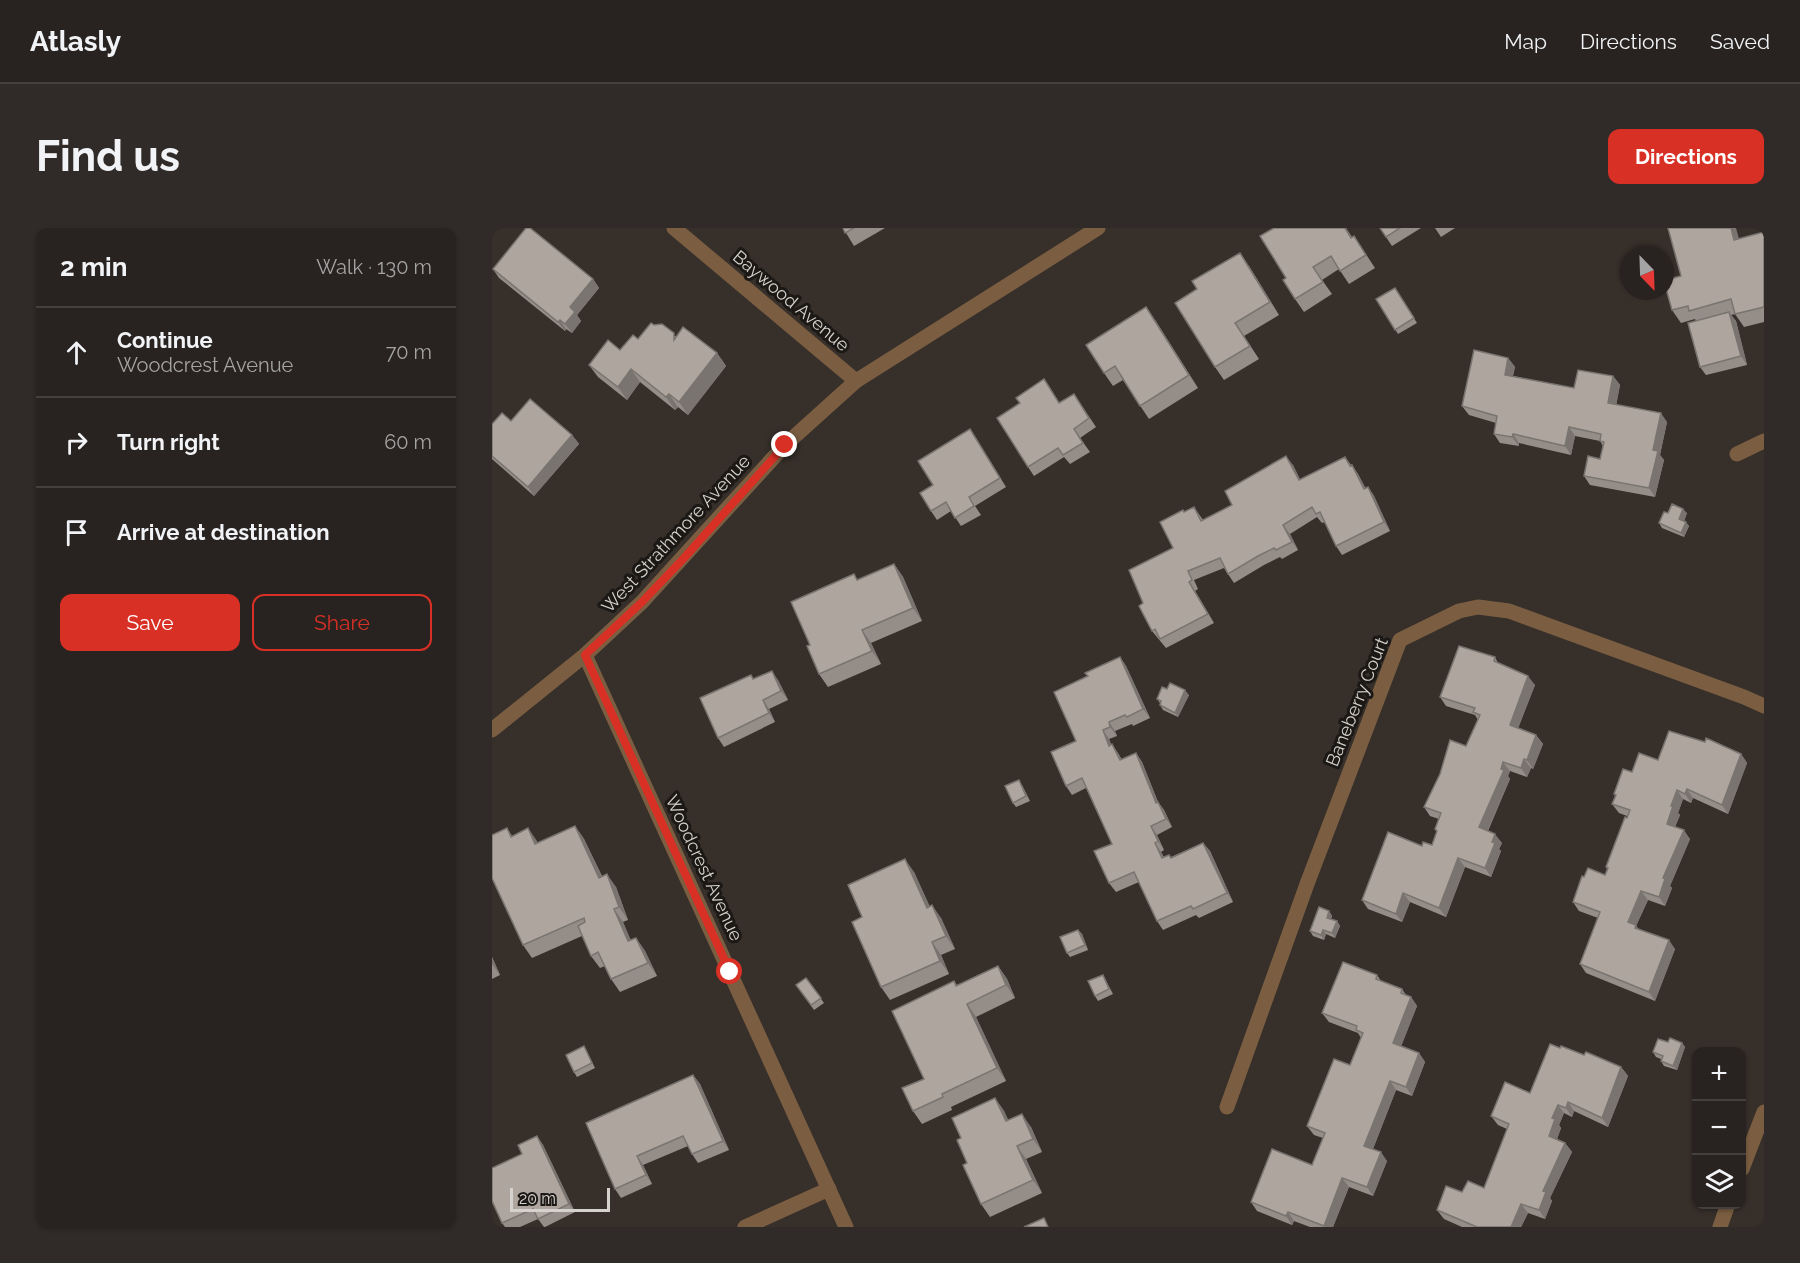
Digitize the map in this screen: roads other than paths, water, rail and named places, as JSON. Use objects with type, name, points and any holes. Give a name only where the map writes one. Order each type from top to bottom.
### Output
[{"type":"street","name":"Baywood Avenue","points":[[674,228],[856,381]]},
{"type":"street","name":"West Strathmore Avenue","points":[[492,730],[585,655],[642,602],[785,445],[856,381],[1098,228]]},
{"type":"street","points":[[1737,454],[1764,441]]},
{"type":"street","name":"Baneberry Court","points":[[1227,1107],[1307,884],[1400,640],[1459,611],[1478,607],[1509,610],[1764,706]]},
{"type":"street","name":"Woodcrest Avenue","points":[[585,655],[846,1227]]},
{"type":"street","points":[[1746,1159],[1764,1112]]},
{"type":"street","points":[[745,1227],[829,1189]]},
{"type":"street","points":[[1720,1227],[1726,1209]]}]
